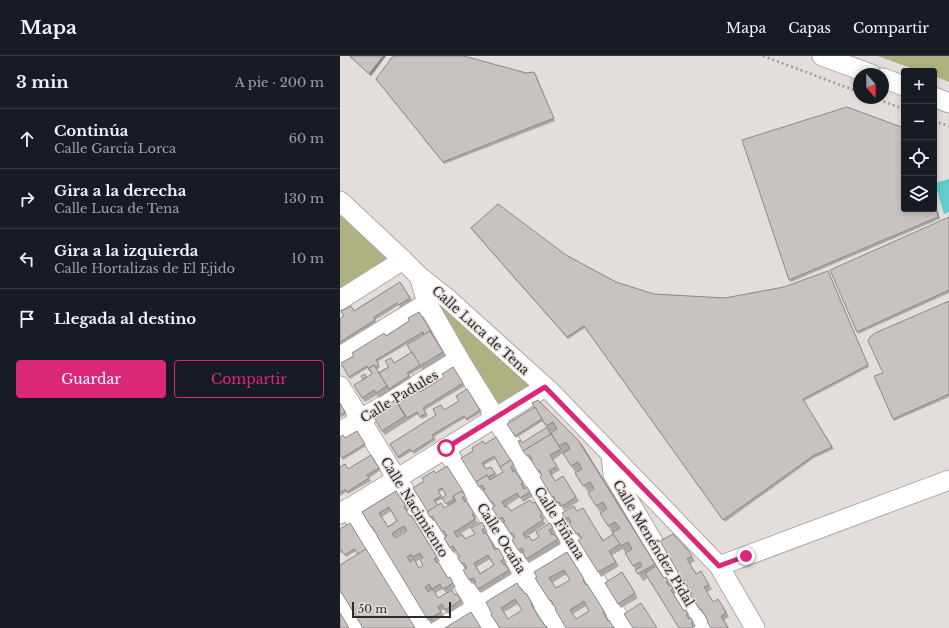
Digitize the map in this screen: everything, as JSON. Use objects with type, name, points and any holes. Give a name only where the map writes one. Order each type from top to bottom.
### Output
[{"type":"street","points":[[822,56],[855,68]]},
{"type":"street","points":[[889,80],[901,85]]},
{"type":"street","points":[[937,98],[949,103]]},
{"type":"street","name":"Calle Luca de Tena","points":[[340,202],[419,276],[448,299],[545,387],[719,566],[755,628]]},
{"type":"street","points":[[340,300],[403,260]]},
{"type":"street","name":"Calle Fiñana","points":[[419,276],[427,303],[459,360],[625,628]]},
{"type":"street","points":[[340,356],[427,303]]},
{"type":"street","name":"Calle Padules","points":[[340,432],[459,360]]},
{"type":"street","name":"Calle Nacimiento","points":[[340,386],[491,628]]},
{"type":"street","points":[[424,628],[344,511],[545,387]]},
{"type":"street","name":"Calle Ocaña","points":[[446,448],[558,628]]},
{"type":"street","name":"Calle Menéndez Pidal","points":[[611,455],[612,474],[704,628]]},
{"type":"street","points":[[719,566],[949,480]]},
{"type":"street","points":[[440,628],[574,544]]},
{"type":"street","points":[[340,603],[356,628]]},
{"type":"path","points":[[763,56],[853,90]]},
{"type":"path","points":[[889,104],[901,108]]},
{"type":"path","points":[[937,122],[949,126]]},
{"type":"green space","points":[[878,56],[949,56],[949,82],[937,77],[937,68],[911,68]]},
{"type":"green space","points":[[340,210],[394,261],[340,296]]},
{"type":"green space","points":[[440,301],[534,387],[496,411],[433,305]]},
{"type":"water","points":[[949,179],[949,212],[944,214],[937,190],[937,182]]},
{"type":"building","points":[[350,56],[383,56],[369,74]]},
{"type":"building","points":[[393,56],[464,56],[526,73],[534,72],[554,118],[443,162],[376,79]]},
{"type":"building","points":[[847,107],[901,127],[901,212],[937,212],[938,217],[789,280],[742,140]]},
{"type":"building","points":[[498,204],[566,255],[616,282],[654,294],[725,298],[784,287],[828,271],[868,365],[803,399],[832,447],[813,456],[723,520],[584,326],[567,337],[471,228]]},
{"type":"building","points":[[949,217],[949,290],[857,332],[830,270]]},
{"type":"building","points":[[400,282],[410,298],[399,305],[397,303],[374,317],[375,320],[340,342],[340,319],[344,316],[341,311],[351,306],[354,311]]},
{"type":"building","points":[[949,301],[949,394],[893,419],[874,376],[883,373],[868,341],[875,333]]},
{"type":"building","points":[[419,312],[432,333],[430,331],[424,335],[423,332],[376,360],[379,365],[376,367],[374,365],[369,368],[370,371],[367,366],[349,377],[341,363],[354,356],[352,353],[384,333],[386,336],[409,321],[408,318]]},
{"type":"building","points":[[430,331],[443,352],[420,366],[407,345]]},
{"type":"building","points":[[412,352],[420,365],[407,373],[409,376],[389,389],[379,373],[389,367],[385,361],[391,358],[394,363]]},
{"type":"building","points":[[374,365],[387,386],[376,393],[374,390],[362,398],[354,385],[372,374],[369,368]]},
{"type":"building","points":[[453,367],[463,383],[423,408],[426,413],[420,417],[417,412],[407,418],[397,402],[418,389],[420,392],[444,377],[442,374]]},
{"type":"building","points":[[365,374],[366,377],[363,379],[361,376]]},
{"type":"building","points":[[467,389],[480,410],[466,419],[464,416],[432,435],[434,438],[412,452],[410,449],[398,457],[390,444],[436,415],[433,409],[441,405],[444,410],[459,401],[456,396]]},
{"type":"building","points":[[395,400],[405,416],[382,431],[374,417],[386,410],[384,407]]},
{"type":"building","points":[[538,400],[578,440],[655,564],[638,574],[635,570],[642,566],[640,562],[633,566],[625,553],[632,549],[628,542],[621,546],[612,533],[620,528],[615,522],[608,526],[600,513],[607,509],[603,502],[596,506],[588,493],[594,489],[590,482],[583,486],[575,473],[582,469],[578,462],[571,466],[563,453],[570,449],[566,442],[559,446],[551,433],[557,429],[553,422],[546,426],[532,403]]},
{"type":"building","points":[[340,403],[345,412],[340,415]]},
{"type":"building","points":[[535,407],[542,419],[515,436],[507,424]]},
{"type":"building","points":[[547,427],[551,434],[523,451],[518,441],[520,440],[522,443]]},
{"type":"building","points":[[357,431],[365,444],[342,458],[340,455],[340,437],[343,435],[345,438]]},
{"type":"building","points":[[551,434],[561,449],[550,455],[557,466],[549,471],[555,481],[563,476],[576,497],[562,506],[559,502],[557,503],[553,496],[552,497],[540,477],[542,475],[539,470],[538,471],[529,455],[527,456],[523,451]]},
{"type":"building","points":[[496,437],[511,460],[500,467],[494,456],[482,463],[486,469],[491,467],[495,473],[488,477],[487,475],[476,482],[461,458],[473,451],[472,448],[483,441],[485,444]]},
{"type":"building","points":[[371,455],[379,468],[367,475],[369,478],[347,492],[345,489],[340,493],[340,467],[345,464],[348,469]]},
{"type":"building","points":[[511,460],[514,465],[511,467],[513,472],[515,471],[523,483],[521,484],[524,489],[527,487],[530,492],[520,498],[517,493],[502,502],[505,507],[507,506],[511,511],[530,500],[533,503],[535,502],[542,514],[540,516],[543,520],[523,533],[526,538],[529,536],[532,541],[539,537],[536,532],[550,523],[553,528],[549,530],[552,535],[554,534],[558,539],[526,559],[522,548],[518,550],[512,540],[515,537],[512,533],[511,534],[503,522],[505,521],[502,517],[499,519],[492,508],[495,506],[483,490],[485,489],[482,485],[479,487],[476,482],[487,475],[490,480],[503,472],[500,467]]},
{"type":"building","points":[[447,466],[464,493],[462,491],[453,496],[454,499],[446,504],[442,498],[446,495],[442,488],[438,490],[441,496],[434,500],[438,506],[428,512],[413,488],[424,481],[422,478],[434,471],[436,473]]},
{"type":"building","points":[[396,491],[406,506],[404,507],[410,516],[411,515],[437,557],[434,559],[437,563],[438,562],[448,578],[450,577],[453,583],[443,589],[440,584],[432,589],[429,584],[425,587],[428,592],[433,589],[438,598],[452,590],[461,600],[445,610],[442,604],[438,607],[441,612],[428,620],[362,512]],"holes":[[[389,507],[397,521],[388,527],[379,513]],[[404,526],[407,531],[395,538],[392,533]],[[420,553],[423,558],[420,560],[423,565],[419,568],[414,559],[410,562],[407,557],[411,554],[413,557]]]},
{"type":"building","points":[[462,491],[465,495],[462,498],[465,502],[466,501],[474,513],[472,514],[475,519],[454,532],[457,537],[462,534],[465,539],[475,534],[471,528],[482,522],[485,527],[482,530],[484,534],[486,533],[495,550],[498,548],[504,558],[501,561],[509,570],[478,589],[473,578],[469,580],[463,570],[467,568],[458,558],[460,557],[453,546],[450,548],[444,538],[447,536],[444,531],[442,532],[432,516],[430,517],[427,512],[441,503],[444,508],[456,501],[453,496]],"holes":[[[488,555],[494,565],[480,574],[474,563]]]},
{"type":"building","points":[[574,506],[577,511],[583,508],[603,541],[613,534],[620,544],[609,551],[616,562],[598,572],[578,540],[582,538],[578,533],[576,534],[569,523],[571,522],[568,517],[565,519],[562,513]]},
{"type":"building","points":[[350,523],[366,549],[358,554],[354,549],[345,555],[340,550],[340,529]]},
{"type":"building","points":[[673,534],[692,556],[687,559],[696,574],[701,571],[709,585],[704,587],[713,602],[718,599],[722,605],[726,613],[721,616],[728,628],[711,628],[701,609],[700,610],[690,595],[692,594],[684,581],[678,575],[679,574],[660,541]]},
{"type":"building","points":[[366,549],[415,628],[363,628],[340,590],[340,565]]},
{"type":"building","points":[[567,552],[584,579],[583,580],[586,585],[587,584],[604,611],[603,612],[608,621],[609,620],[614,628],[566,628],[551,600],[550,601],[535,578],[537,577],[534,572]],"holes":[[[564,570],[570,580],[556,588],[549,578]],[[584,601],[589,611],[576,619],[570,610]]]},
{"type":"building","points":[[656,566],[664,578],[666,577],[668,580],[666,582],[669,586],[671,585],[673,589],[671,590],[684,611],[686,610],[688,614],[686,615],[689,619],[691,618],[693,622],[691,623],[694,628],[679,628],[645,573]]},
{"type":"building","points":[[622,572],[635,593],[618,604],[605,583]]},
{"type":"building","points":[[517,583],[525,594],[526,593],[541,621],[548,628],[500,628],[491,615],[492,614],[486,602]],"holes":[[[515,599],[522,610],[508,619],[501,608]]]},
{"type":"building","points":[[641,603],[657,628],[633,628],[624,614]]},
{"type":"building","points":[[471,612],[481,628],[445,628]]},
{"type":"building","points":[[340,613],[349,628],[340,628]]},
{"type":"route","points":[[446,448],[545,387],[719,566],[746,556]]}]
